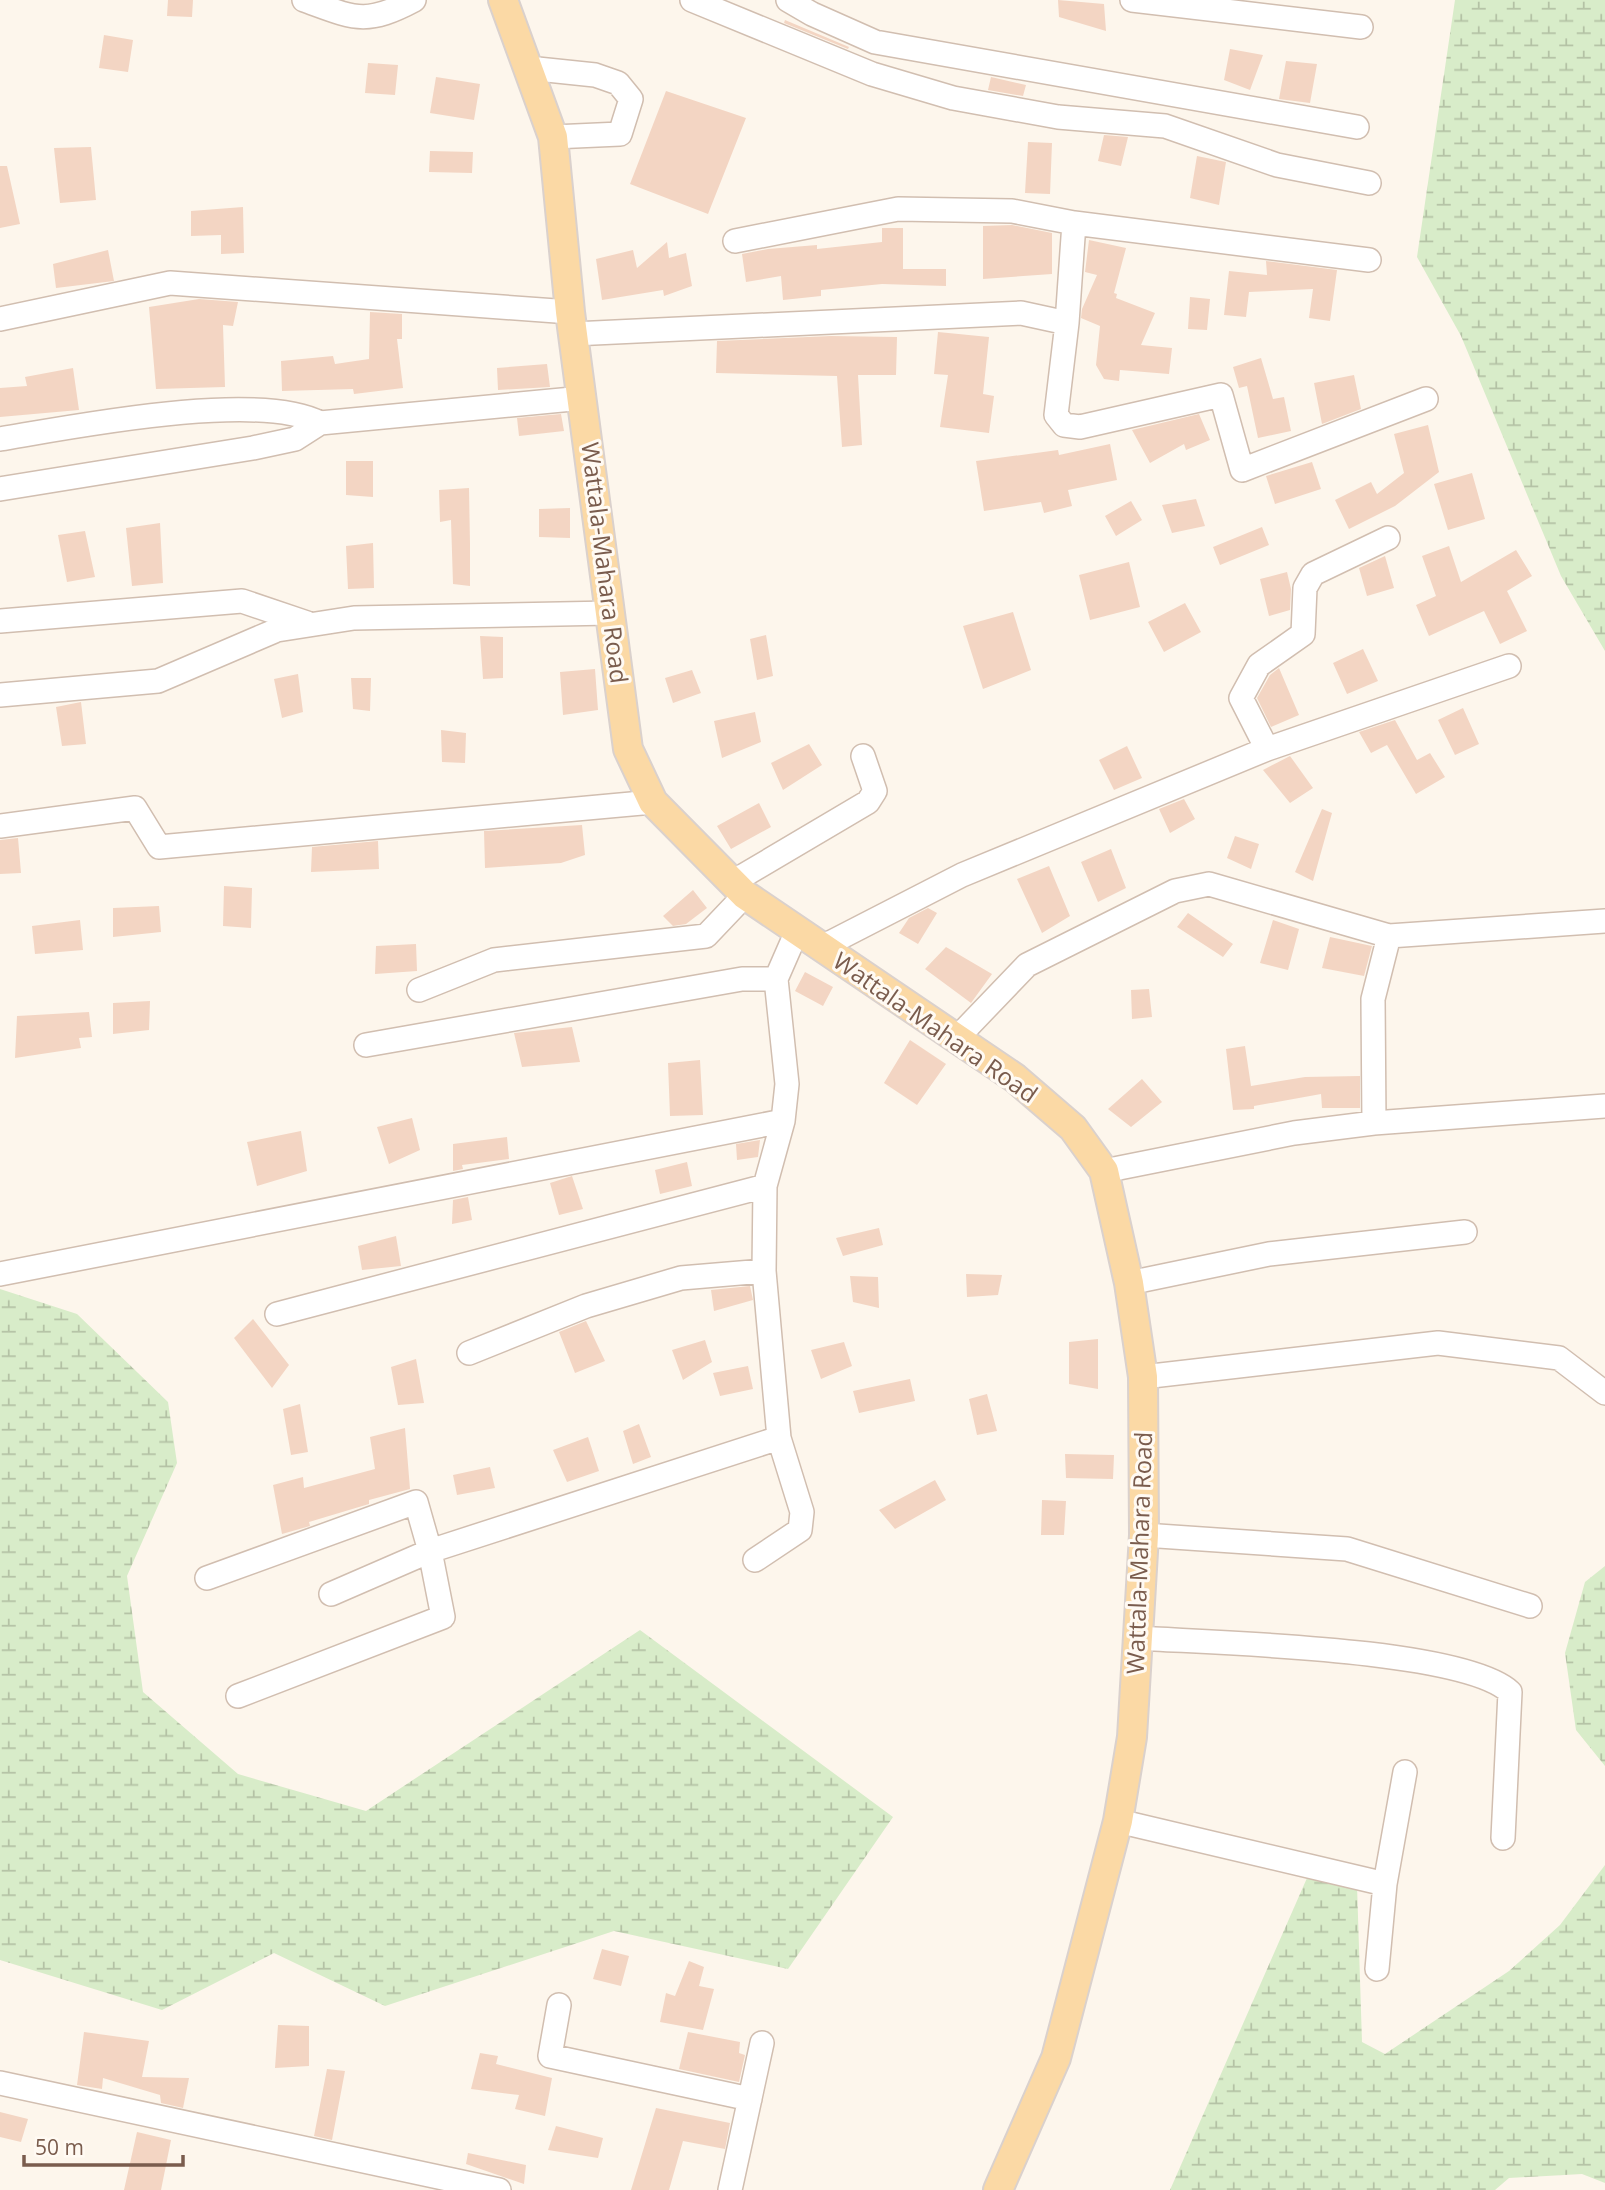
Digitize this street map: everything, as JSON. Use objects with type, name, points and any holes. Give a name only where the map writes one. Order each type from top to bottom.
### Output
[{"type":"main road","name":"Wattala-Mahara Road","points":[[503,0],[552,137],[571,323],[628,749],[653,802],[738,889],[820,948],[1015,1078],[1073,1128],[1104,1171],[1129,1283],[1143,1377],[1144,1535],[1132,1737],[1118,1821],[1056,2057],[998,2190]]},
{"type":"street","points":[[304,0],[350,17],[384,16],[415,0]]},
{"type":"street","points":[[692,0],[872,74],[953,98],[1058,117],[1165,126],[1277,165],[1369,183]]},
{"type":"street","points":[[788,0],[812,14],[876,42],[1357,127]]},
{"type":"street","points":[[1132,0],[1361,27]]},
{"type":"street","points":[[528,68],[595,75],[618,83],[631,99],[620,134],[552,137]]},
{"type":"street","points":[[735,241],[898,209],[1012,211],[1074,223],[1369,260]]},
{"type":"street","points":[[1074,223],[1056,415],[1064,425],[1080,427],[1221,395],[1242,470],[1426,399]]},
{"type":"street","points":[[0,319],[170,283],[571,323],[1021,313],[1066,323]]},
{"type":"street","points":[[0,489],[253,448],[295,439],[320,424],[583,398]]},
{"type":"street","points":[[0,439],[127,417],[236,411],[302,414],[320,424]]},
{"type":"street","points":[[1267,749],[1241,698],[1259,665],[1303,634],[1305,588],[1313,574],[1388,538]]},
{"type":"street","points":[[0,621],[242,601],[310,624]]},
{"type":"street","points":[[0,695],[158,681],[277,630],[354,618],[611,613]]},
{"type":"street","points":[[820,948],[962,875],[1267,749],[1510,666]]},
{"type":"street","points":[[419,990],[494,960],[706,936],[738,889],[868,802],[875,791],[863,756]]},
{"type":"street","points":[[0,826],[135,808],[159,847],[653,802]]},
{"type":"street","points":[[957,1038],[1027,965],[1175,891],[1209,884],[1389,936],[1605,921]]},
{"type":"street","points":[[755,1560],[800,1530],[802,1512],[779,1438],[764,1270],[765,1186],[783,1122],[787,1084],[776,979],[797,931]]},
{"type":"street","points":[[1374,1122],[1373,999],[1389,936]]},
{"type":"street","points":[[366,1045],[742,979],[776,979]]},
{"type":"street","points":[[1104,1171],[1294,1133],[1374,1122],[1605,1106]]},
{"type":"street","points":[[0,1274],[783,1122]]},
{"type":"street","points":[[277,1314],[765,1186]]},
{"type":"street","points":[[1129,1283],[1269,1254],[1465,1232]]},
{"type":"street","points":[[469,1353],[586,1306],[681,1278],[764,1270]]},
{"type":"street","points":[[1143,1377],[1438,1343],[1559,1359],[1605,1393]]},
{"type":"street","points":[[331,1594],[430,1551],[779,1438]]},
{"type":"street","points":[[207,1578],[416,1502],[430,1551],[443,1617],[238,1696]]},
{"type":"street","points":[[1144,1535],[1347,1549],[1530,1606]]},
{"type":"street","points":[[1139,1638],[1413,1658],[1498,1681],[1510,1692],[1503,1838]]},
{"type":"street","points":[[1377,1969],[1385,1884],[1405,1772]]},
{"type":"street","points":[[1118,1821],[1385,1884]]},
{"type":"street","points":[[559,2005],[550,2056],[750,2099]]},
{"type":"street","points":[[730,2190],[762,2043]]},
{"type":"street","points":[[0,2083],[499,2190]]},
{"type":"green space","points":[[1455,0],[1605,0],[1605,651],[1561,576],[1461,336],[1417,257]]},
{"type":"green space","points":[[0,1289],[77,1314],[168,1402],[177,1463],[127,1576],[143,1692],[238,1774],[366,1811],[640,1630],[893,1817],[788,1969],[614,1931],[385,2006],[274,1953],[162,2010],[0,1960]]},
{"type":"green space","points":[[1605,1566],[1605,1766],[1576,1730],[1565,1653],[1585,1582]]},
{"type":"green space","points":[[1605,1865],[1605,2183],[1582,2174],[1509,2178],[1495,2190],[1170,2190],[1307,1878],[1357,1885],[1362,2042],[1385,2054],[1509,1971],[1560,1925]]},
{"type":"building","points":[[168,0],[193,0],[192,17],[167,16]]},
{"type":"building","points":[[1058,0],[1104,4],[1106,31],[1059,17]]},
{"type":"building","points":[[785,20],[849,47],[848,49],[784,23]]},
{"type":"building","points":[[104,35],[133,40],[128,72],[99,68]]},
{"type":"building","points":[[1230,49],[1263,55],[1250,90],[1224,80]]},
{"type":"building","points":[[1286,61],[1317,64],[1310,103],[1279,99]]},
{"type":"building","points":[[368,63],[398,65],[395,95],[365,93]]},
{"type":"building","points":[[436,77],[480,84],[474,120],[430,113]]},
{"type":"building","points":[[991,77],[1026,85],[1023,96],[988,90]]},
{"type":"building","points":[[666,91],[746,118],[708,214],[630,184]]},
{"type":"building","points":[[1104,135],[1128,137],[1121,166],[1098,161]]},
{"type":"building","points":[[1028,142],[1052,143],[1050,194],[1025,193]]},
{"type":"building","points":[[91,147],[96,200],[60,203],[54,148]]},
{"type":"building","points":[[430,151],[473,152],[472,173],[429,172]]},
{"type":"building","points":[[1197,156],[1226,162],[1219,205],[1190,198]]},
{"type":"building","points":[[0,166],[7,166],[20,224],[0,228]]},
{"type":"building","points":[[243,207],[244,253],[221,254],[221,235],[191,236],[191,211]]},
{"type":"building","points":[[1012,225],[1052,233],[1052,274],[983,279],[983,226]]},
{"type":"building","points":[[882,228],[903,228],[903,269],[946,269],[946,286],[882,284],[821,290],[821,296],[783,300],[781,276],[746,282],[742,254],[768,249],[817,245],[817,249],[882,242]]},
{"type":"building","points":[[1089,240],[1126,248],[1114,293],[1117,294],[1116,298],[1155,313],[1141,345],[1172,348],[1169,374],[1120,370],[1119,381],[1104,379],[1096,365],[1100,326],[1081,318],[1082,309],[1097,275],[1085,272]]},
{"type":"building","points":[[667,242],[669,258],[686,253],[692,286],[664,296],[663,290],[602,300],[596,259],[633,250],[637,268]]},
{"type":"building","points":[[108,250],[114,281],[56,288],[53,264]]},
{"type":"building","points":[[1266,261],[1337,270],[1330,321],[1309,318],[1313,289],[1249,292],[1246,317],[1224,315],[1229,271],[1267,275]]},
{"type":"building","points":[[1190,297],[1210,299],[1207,330],[1188,329]]},
{"type":"building","points":[[199,299],[238,302],[233,326],[223,325],[225,387],[156,389],[149,307]]},
{"type":"building","points":[[370,312],[402,314],[402,339],[397,339],[403,388],[354,394],[353,389],[282,391],[281,361],[333,356],[335,364],[369,359]]},
{"type":"building","points":[[938,332],[989,337],[983,394],[994,396],[989,433],[940,427],[948,375],[934,374]]},
{"type":"building","points":[[831,336],[897,337],[896,375],[858,375],[862,445],[842,447],[837,376],[716,373],[717,341]]},
{"type":"building","points":[[1261,358],[1273,399],[1284,397],[1291,431],[1258,438],[1247,386],[1239,388],[1233,367]]},
{"type":"building","points":[[547,364],[550,387],[498,390],[497,368]]},
{"type":"building","points":[[73,368],[79,410],[0,417],[0,388],[27,386],[25,377]]},
{"type":"building","points":[[1354,375],[1361,409],[1322,424],[1314,383]]},
{"type":"building","points":[[561,414],[564,431],[519,436],[517,418]]},
{"type":"building","points":[[1199,414],[1210,440],[1186,450],[1184,444],[1150,463],[1132,430]]},
{"type":"building","points":[[1428,425],[1439,472],[1395,506],[1349,529],[1335,500],[1371,482],[1377,494],[1404,473],[1394,434]]},
{"type":"building","points":[[1110,444],[1117,480],[1068,490],[1072,506],[1044,513],[1041,502],[984,511],[976,461],[1058,450],[1059,455]]},
{"type":"building","points":[[346,461],[373,461],[373,497],[346,495]]},
{"type":"building","points":[[1312,462],[1321,489],[1275,504],[1266,476]]},
{"type":"building","points":[[1472,473],[1485,519],[1448,530],[1434,484]]},
{"type":"building","points":[[469,488],[470,586],[453,584],[451,520],[440,522],[439,490]]},
{"type":"building","points":[[1196,499],[1205,526],[1172,533],[1162,505]]},
{"type":"building","points":[[1131,501],[1142,520],[1116,536],[1105,516]]},
{"type":"building","points":[[570,508],[570,538],[539,537],[539,509]]},
{"type":"building","points":[[160,523],[163,583],[132,586],[126,528]]},
{"type":"building","points":[[1262,527],[1269,545],[1220,565],[1213,547]]},
{"type":"building","points":[[85,531],[95,577],[67,582],[58,535]]},
{"type":"building","points":[[373,543],[374,588],[348,589],[346,546]]},
{"type":"building","points":[[1449,546],[1461,582],[1516,550],[1532,576],[1507,591],[1527,631],[1500,644],[1484,611],[1429,636],[1416,605],[1436,596],[1422,556]]},
{"type":"building","points":[[1385,556],[1394,588],[1367,596],[1359,568]]},
{"type":"building","points":[[1129,562],[1140,607],[1090,620],[1079,575]]},
{"type":"building","points":[[1287,572],[1291,589],[1290,610],[1269,616],[1260,579]]},
{"type":"building","points":[[1185,603],[1201,632],[1164,652],[1148,622]]},
{"type":"building","points":[[1013,612],[1031,670],[983,689],[963,626]]},
{"type":"building","points":[[766,635],[773,676],[757,680],[750,639]]},
{"type":"building","points":[[480,636],[503,637],[503,678],[483,679]]},
{"type":"building","points":[[1363,649],[1378,681],[1347,694],[1333,663]]},
{"type":"building","points":[[1279,668],[1299,715],[1271,727],[1257,698],[1270,675]]},
{"type":"building","points":[[595,669],[598,710],[563,715],[560,672]]},
{"type":"building","points":[[692,670],[701,693],[673,703],[665,678]]},
{"type":"building","points":[[298,674],[303,712],[282,718],[274,679]]},
{"type":"building","points":[[351,678],[371,678],[370,711],[353,709]]},
{"type":"building","points":[[81,702],[86,744],[62,746],[56,707]]},
{"type":"building","points":[[1463,708],[1479,744],[1455,755],[1438,720]]},
{"type":"building","points":[[755,712],[761,742],[722,758],[714,721]]},
{"type":"building","points":[[1395,720],[1417,760],[1430,753],[1445,777],[1416,794],[1387,745],[1371,753],[1359,732]]},
{"type":"building","points":[[441,730],[466,733],[465,763],[442,762]]},
{"type":"building","points":[[809,744],[822,765],[783,790],[771,763]]},
{"type":"building","points":[[1127,746],[1142,778],[1114,790],[1099,760]]},
{"type":"building","points":[[1290,756],[1313,788],[1290,803],[1263,770]]},
{"type":"building","points":[[1184,799],[1195,819],[1170,833],[1159,809]]},
{"type":"building","points":[[759,803],[771,827],[731,849],[717,826]]},
{"type":"building","points":[[1322,809],[1332,813],[1313,881],[1295,872]]},
{"type":"building","points":[[582,825],[585,855],[561,863],[485,868],[484,831]]},
{"type":"building","points":[[1235,836],[1259,844],[1251,869],[1227,858]]},
{"type":"building","points":[[18,838],[21,873],[0,874],[0,840]]},
{"type":"building","points":[[378,841],[379,869],[311,872],[312,847]]},
{"type":"building","points":[[1111,849],[1126,888],[1098,902],[1081,862]]},
{"type":"building","points":[[1049,866],[1070,916],[1042,933],[1017,879]]},
{"type":"building","points":[[224,886],[252,888],[251,928],[223,926]]},
{"type":"building","points":[[693,890],[707,908],[686,924],[673,926],[663,916]]},
{"type":"building","points":[[159,906],[161,932],[113,937],[113,908]]},
{"type":"building","points":[[928,908],[937,913],[918,944],[899,933],[909,918]]},
{"type":"building","points":[[1188,913],[1233,944],[1223,957],[1177,927]]},
{"type":"building","points":[[80,920],[83,950],[35,954],[32,926]]},
{"type":"building","points":[[1273,920],[1299,929],[1288,970],[1260,963]]},
{"type":"building","points":[[1330,937],[1372,946],[1364,976],[1322,968]]},
{"type":"building","points":[[416,944],[417,971],[375,974],[376,946]]},
{"type":"building","points":[[946,947],[992,974],[971,1003],[925,969]]},
{"type":"building","points":[[805,972],[833,987],[823,1006],[795,991]]},
{"type":"building","points":[[1149,989],[1152,1017],[1132,1019],[1131,990]]},
{"type":"building","points":[[150,1001],[149,1030],[113,1034],[113,1003]]},
{"type":"building","points":[[89,1012],[92,1037],[79,1038],[81,1048],[15,1058],[17,1016]]},
{"type":"building","points":[[572,1027],[580,1062],[522,1067],[514,1033]]},
{"type":"building","points":[[910,1040],[946,1064],[917,1105],[884,1083]]},
{"type":"building","points":[[1245,1046],[1251,1086],[1305,1077],[1360,1076],[1360,1108],[1322,1108],[1321,1094],[1254,1106],[1254,1109],[1233,1110],[1226,1049]]},
{"type":"building","points":[[700,1060],[703,1115],[670,1116],[668,1063]]},
{"type":"building","points":[[1142,1079],[1162,1102],[1131,1127],[1108,1109]]},
{"type":"building","points":[[412,1118],[420,1150],[389,1164],[377,1127]]},
{"type":"building","points":[[301,1131],[307,1171],[257,1186],[247,1142]]},
{"type":"building","points":[[507,1137],[509,1159],[462,1165],[463,1169],[453,1171],[453,1144]]},
{"type":"building","points":[[760,1140],[758,1157],[737,1160],[736,1144]]},
{"type":"building","points":[[687,1162],[692,1186],[660,1194],[655,1170]]},
{"type":"building","points":[[572,1176],[583,1209],[559,1215],[550,1183]]},
{"type":"building","points":[[468,1197],[472,1220],[452,1224],[453,1200]]},
{"type":"building","points":[[879,1228],[883,1245],[843,1256],[836,1238]]},
{"type":"building","points":[[396,1236],[401,1266],[362,1270],[358,1246]]},
{"type":"building","points":[[966,1274],[1002,1275],[998,1295],[967,1297]]},
{"type":"building","points":[[850,1276],[878,1277],[879,1308],[853,1302]]},
{"type":"building","points":[[750,1286],[753,1300],[714,1311],[711,1290]]},
{"type":"building","points":[[253,1319],[289,1365],[272,1388],[234,1338]]},
{"type":"building","points":[[586,1321],[605,1361],[575,1373],[559,1332]]},
{"type":"building","points":[[1098,1339],[1098,1389],[1069,1384],[1069,1342]]},
{"type":"building","points":[[705,1340],[712,1362],[683,1380],[672,1350]]},
{"type":"building","points":[[844,1342],[852,1366],[821,1379],[811,1350]]},
{"type":"building","points":[[416,1359],[424,1403],[398,1405],[391,1367]]},
{"type":"building","points":[[748,1366],[753,1389],[720,1396],[713,1373]]},
{"type":"building","points":[[910,1379],[915,1401],[859,1413],[853,1391]]},
{"type":"building","points":[[987,1394],[997,1431],[977,1435],[969,1399]]},
{"type":"building","points":[[300,1404],[308,1452],[291,1455],[283,1409]]},
{"type":"building","points":[[639,1424],[651,1457],[633,1464],[623,1431]]},
{"type":"building","points":[[405,1428],[410,1489],[369,1500],[369,1504],[309,1522],[310,1526],[282,1534],[273,1485],[303,1477],[304,1488],[375,1469],[370,1437]]},
{"type":"building","points":[[588,1437],[599,1471],[567,1482],[553,1450]]},
{"type":"building","points":[[1065,1454],[1114,1455],[1113,1479],[1066,1478]]},
{"type":"building","points":[[490,1467],[495,1488],[457,1495],[453,1475]]},
{"type":"building","points":[[935,1480],[946,1500],[895,1529],[879,1510]]},
{"type":"building","points":[[1042,1500],[1066,1501],[1064,1535],[1041,1535]]},
{"type":"building","points":[[602,1949],[629,1956],[621,1986],[593,1979]]},
{"type":"building","points":[[689,1961],[704,1967],[699,1986],[714,1989],[703,2030],[660,2022],[666,1993],[675,1996]]},
{"type":"building","points":[[278,2025],[309,2026],[309,2066],[275,2068]]},
{"type":"building","points":[[84,2032],[149,2041],[142,2077],[189,2078],[183,2108],[161,2103],[160,2095],[103,2078],[102,2089],[77,2085]]},
{"type":"building","points":[[688,2032],[740,2042],[739,2053],[745,2055],[739,2082],[679,2069]]},
{"type":"building","points":[[480,2053],[498,2056],[496,2064],[552,2078],[545,2116],[515,2109],[519,2095],[471,2089]]},
{"type":"building","points":[[327,2069],[345,2071],[332,2140],[314,2136]]},
{"type":"building","points":[[656,2108],[730,2123],[725,2149],[683,2141],[669,2190],[631,2190]]},
{"type":"building","points":[[0,2112],[28,2119],[21,2142],[0,2137]]},
{"type":"building","points":[[556,2126],[603,2138],[598,2158],[548,2150]]},
{"type":"building","points":[[137,2132],[171,2140],[161,2190],[124,2190]]},
{"type":"building","points":[[468,2153],[526,2165],[524,2184],[466,2164]]}]
